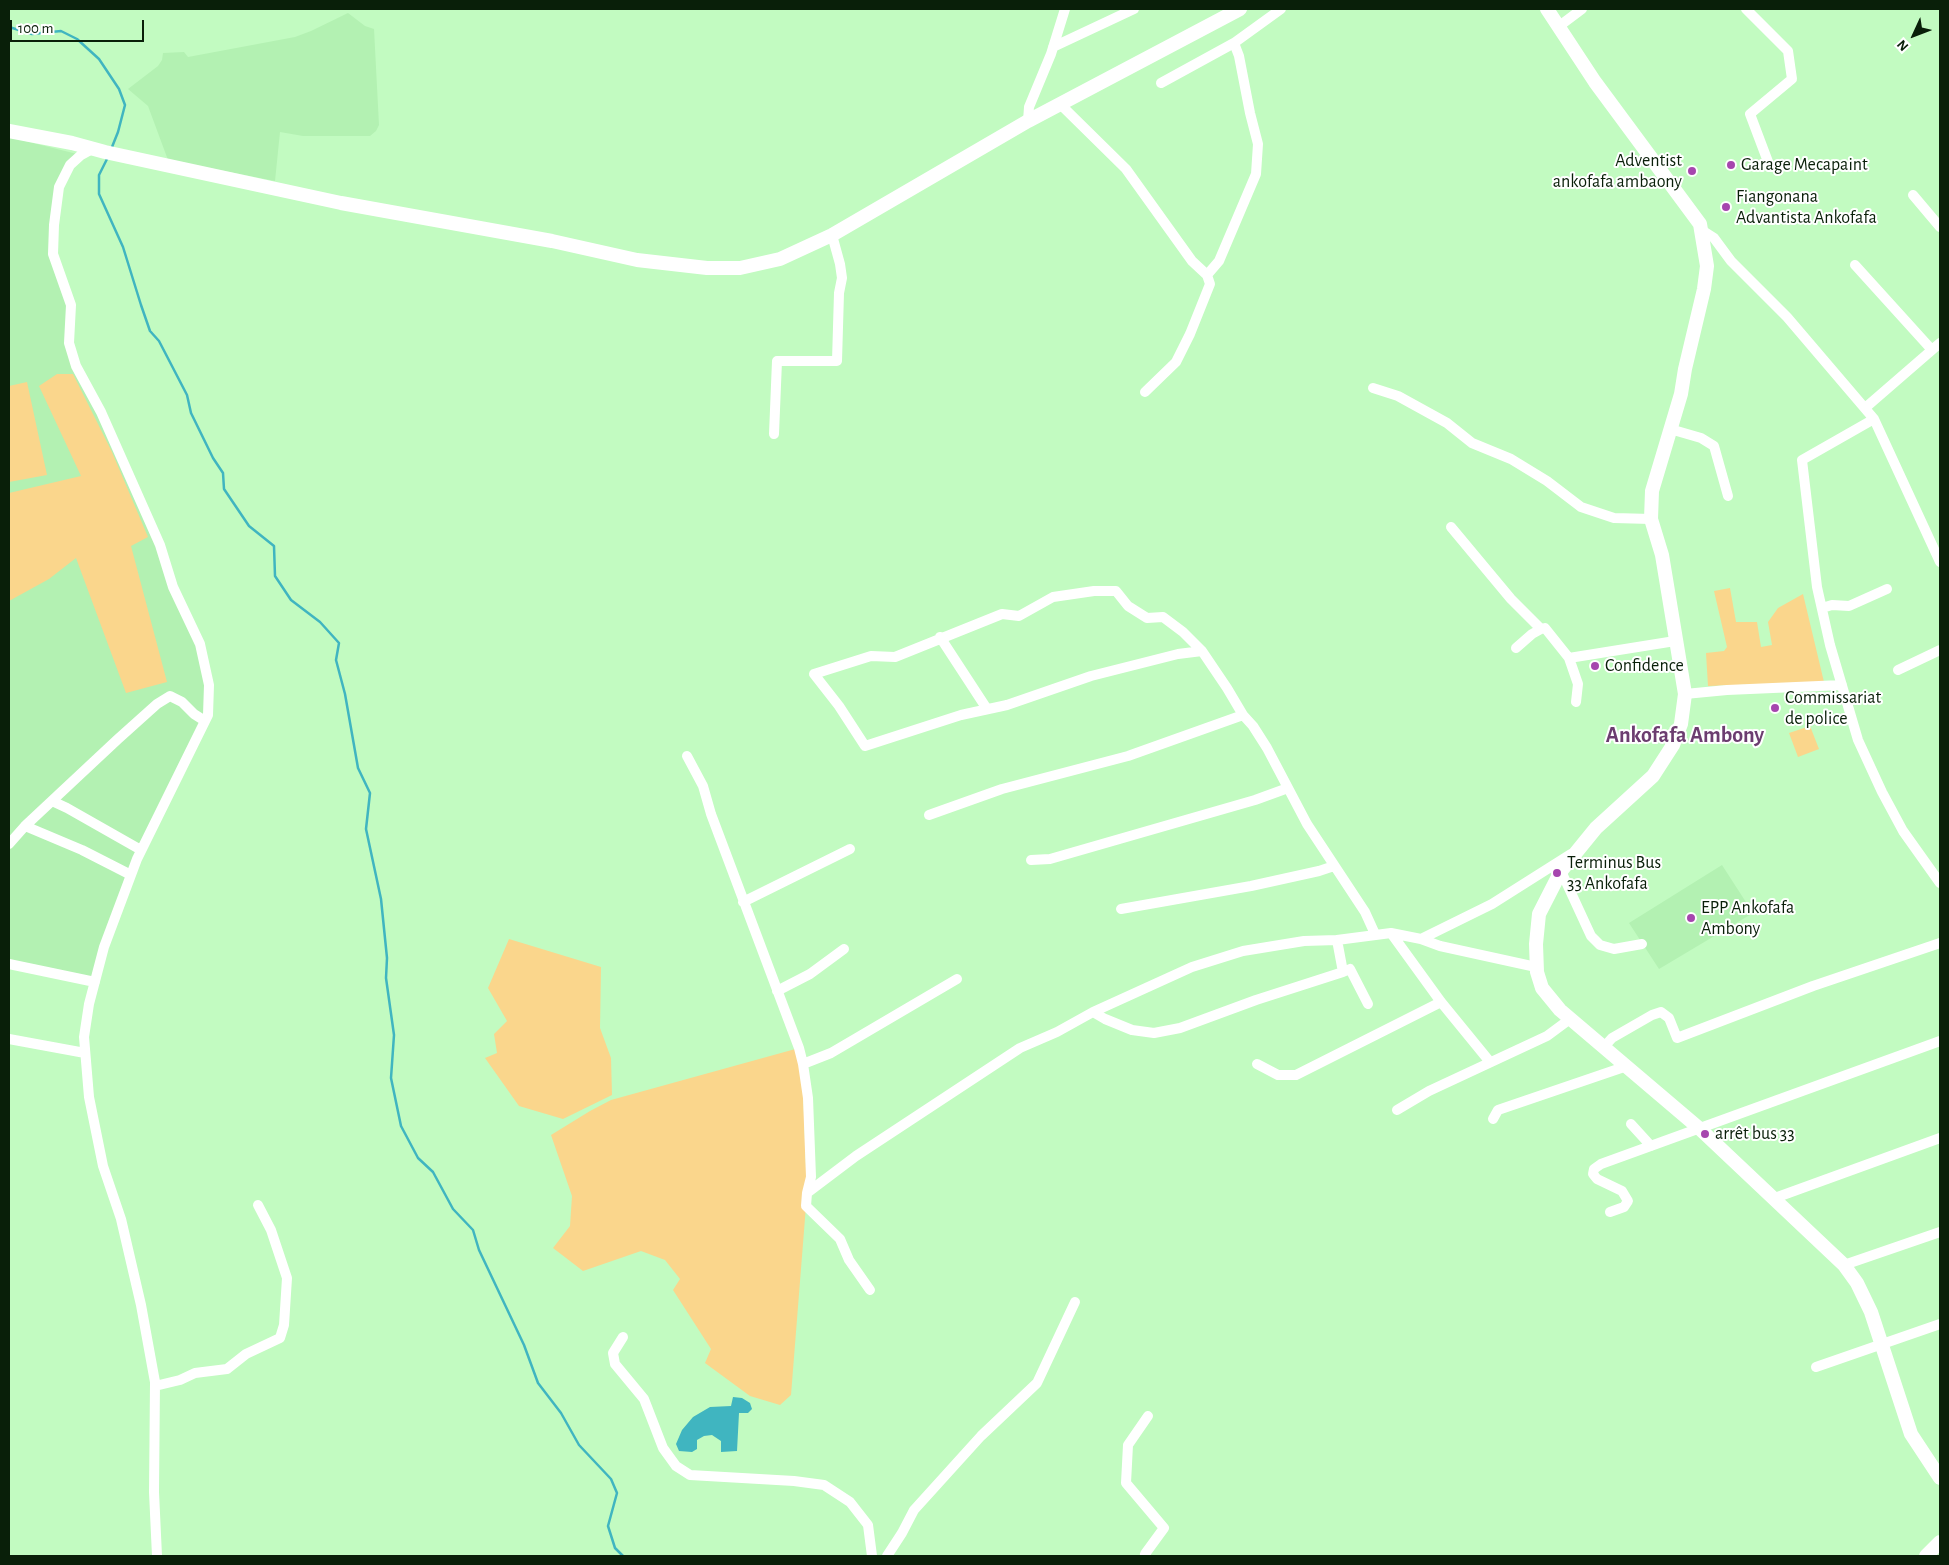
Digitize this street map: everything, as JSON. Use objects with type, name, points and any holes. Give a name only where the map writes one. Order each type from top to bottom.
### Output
[{"type":"street","points":[[1028,121],[1029,107],[1054,47],[1065,9]]},
{"type":"street","points":[[1054,47],[1134,9]]},
{"type":"street","points":[[9,131],[72,143],[105,152],[341,203],[552,241],[637,260],[707,268],[740,268],[780,259],[832,235],[1028,121],[1062,105],[1240,9]]},
{"type":"street","points":[[1161,83],[1234,43],[1281,9]]},
{"type":"street","points":[[1547,9],[1595,82],[1695,217],[1703,231],[1707,266],[1704,289],[1681,394],[1652,490],[1651,519],[1662,555],[1685,694],[1681,724],[1673,745],[1653,776],[1596,828],[1561,871],[1539,914],[1536,967],[1542,988],[1560,1010],[1700,1129],[1844,1265],[1857,1283],[1871,1312],[1911,1434],[1940,1478]]},
{"type":"street","points":[[1558,27],[1582,9]]},
{"type":"street","points":[[1746,9],[1788,51],[1792,79],[1750,114],[1770,167]]},
{"type":"street","points":[[1207,275],[1219,260],[1256,174],[1258,144],[1234,43]]},
{"type":"street","points":[[1062,105],[1126,169],[1192,261],[1207,275],[1210,284],[1176,362],[1145,392]]},
{"type":"street","points":[[105,152],[81,154],[70,165],[60,187],[54,225],[53,254],[71,306],[69,343],[76,366],[102,412],[160,545],[174,587],[200,644],[209,685],[208,715],[141,850],[104,947],[89,1004],[84,1037],[89,1097],[103,1166],[122,1227],[140,1305],[155,1386],[154,1492],[157,1556]]},
{"type":"street","points":[[1913,195],[1940,227]]},
{"type":"street","points":[[1703,231],[1714,238],[1731,261],[1787,317],[1874,419],[1940,562]]},
{"type":"street","points":[[774,434],[777,361],[837,361],[839,293],[842,278],[832,235]]},
{"type":"street","points":[[1855,265],[1932,350]]},
{"type":"street","points":[[1866,408],[1940,343]]},
{"type":"street","points":[[1373,388],[1398,396],[1447,423],[1472,443],[1511,459],[1547,481],[1581,507],[1614,518],[1651,519]]},
{"type":"street","points":[[1874,419],[1802,460],[1815,568],[1830,645],[1858,740],[1882,792],[1903,831],[1940,883]]},
{"type":"street","points":[[1670,429],[1701,438],[1714,446],[1728,496]]},
{"type":"street","points":[[1451,527],[1511,599],[1541,629]]},
{"type":"street","points":[[1822,608],[1832,605],[1849,606],[1887,589]]},
{"type":"street","points":[[1202,651],[1178,654],[1091,676],[1007,705],[961,715],[865,746],[839,706],[814,674],[871,656],[895,657],[1002,614],[1019,616],[1052,597],[1094,591],[1116,591],[1128,606],[1147,618],[1163,616],[1202,651],[1243,716],[1253,726],[1267,748],[1288,788],[1334,866],[1365,912],[1376,934]]},
{"type":"street","points":[[1516,648],[1541,629],[1546,628],[1569,658],[1578,684],[1576,702]]},
{"type":"street","points":[[940,638],[988,709]]},
{"type":"street","points":[[1569,658],[1675,641]]},
{"type":"street","points":[[1898,670],[1940,650]]},
{"type":"street","points":[[1685,694],[1727,690],[1842,685]]},
{"type":"street","points":[[9,844],[25,826],[151,709],[170,696],[182,702],[194,714],[205,721]]},
{"type":"street","points":[[929,815],[1002,789],[1128,756],[1243,716]]},
{"type":"street","points":[[687,756],[703,786],[710,814],[799,1048],[808,1098],[811,1177],[806,1206],[840,1239],[849,1260],[870,1290]]},
{"type":"street","points":[[1031,860],[1050,859],[1255,800],[1288,788]]},
{"type":"street","points":[[52,801],[68,808],[141,850]]},
{"type":"street","points":[[25,826],[82,850],[130,875]]},
{"type":"street","points":[[743,902],[850,849]]},
{"type":"street","points":[[1421,939],[1492,904],[1579,850]]},
{"type":"street","points":[[1121,909],[1251,886],[1334,866]]},
{"type":"street","points":[[1561,871],[1591,936],[1600,945],[1614,949],[1642,944]]},
{"type":"street","points":[[807,1192],[856,1156],[1020,1048],[1192,967],[1243,951],[1304,941],[1337,940],[1391,933],[1536,967]]},
{"type":"street","points":[[1391,933],[1440,1002],[1490,1062]]},
{"type":"street","points":[[1337,940],[1343,972]]},
{"type":"street","points":[[1604,1048],[1612,1038],[1652,1015],[1661,1012],[1669,1018],[1677,1038],[1813,986],[1940,943]]},
{"type":"street","points":[[777,991],[810,974],[844,949]]},
{"type":"street","points":[[9,964],[95,982]]},
{"type":"street","points":[[1093,1012],[1132,1030],[1154,1033],[1180,1028],[1256,1000],[1350,969],[1368,1004]]},
{"type":"street","points":[[803,1064],[839,1049],[957,979]]},
{"type":"street","points":[[1257,1064],[1278,1075],[1296,1075],[1440,1002]]},
{"type":"street","points":[[1397,1110],[1429,1091],[1547,1036],[1570,1019]]},
{"type":"street","points":[[9,1039],[85,1053]]},
{"type":"street","points":[[1610,1212],[1624,1207],[1628,1201],[1622,1191],[1597,1179],[1593,1174],[1594,1169],[1601,1164],[1940,1041]]},
{"type":"street","points":[[1493,1119],[1498,1110],[1627,1066]]},
{"type":"street","points":[[1631,1124],[1651,1146]]},
{"type":"street","points":[[1772,1198],[1940,1138]]},
{"type":"street","points":[[155,1386],[180,1380],[195,1373],[227,1369],[246,1354],[280,1338],[284,1324],[287,1278],[271,1230],[258,1205]]},
{"type":"street","points":[[1844,1265],[1940,1232]]},
{"type":"street","points":[[887,1556],[914,1510],[981,1436],[1037,1383],[1075,1302]]},
{"type":"street","points":[[1816,1366],[1940,1324]]},
{"type":"street","points":[[623,1337],[613,1353],[615,1364],[644,1399],[663,1448],[676,1466],[690,1474],[794,1481],[824,1485],[850,1502],[868,1525],[872,1556]]},
{"type":"street","points":[[1146,1556],[1145,1554],[1164,1528],[1126,1483],[1128,1445],[1148,1416]]},
{"type":"street","points":[[1926,1556],[1940,1542]]},
{"type":"shaded area","points":[[348,13],[365,26],[374,29],[379,125],[370,136],[303,136],[280,132],[275,181],[168,160],[148,106],[128,89],[158,66],[162,60],[163,53],[184,52],[188,57],[295,37]]},
{"type":"shaded area","points":[[9,137],[81,155],[59,187],[53,254],[71,305],[69,343],[200,644],[208,715],[141,850],[95,982],[9,964]]},
{"type":"shaded area","points":[[57,374],[73,374],[112,452],[148,537],[131,546],[167,682],[126,693],[76,558],[49,579],[9,601],[9,493],[81,476],[39,386]]},
{"type":"shaded area","points":[[27,382],[47,475],[9,482],[9,386]]},
{"type":"shaded area","points":[[1730,588],[1736,622],[1757,622],[1761,647],[1772,645],[1768,622],[1778,608],[1803,594],[1824,682],[1708,686],[1706,653],[1724,651],[1727,647],[1714,591]]},
{"type":"shaded area","points":[[1810,726],[1819,749],[1798,757],[1789,733]]},
{"type":"shaded area","name":"EPP Ankofafa Ambony","points":[[1722,865],[1753,913],[1659,969],[1629,923]]},
{"type":"shaded area","points":[[509,939],[601,967],[600,1028],[611,1058],[612,1095],[563,1119],[519,1106],[485,1058],[497,1053],[494,1034],[507,1021],[488,988]]},
{"type":"shaded area","points":[[799,1048],[802,1063],[807,1193],[791,1395],[780,1405],[750,1396],[705,1363],[711,1349],[673,1290],[680,1279],[665,1260],[641,1251],[583,1271],[553,1248],[570,1226],[572,1196],[551,1135],[611,1100]]},
{"type":"water","points":[[733,1397],[742,1398],[750,1403],[752,1409],[748,1413],[739,1413],[737,1451],[721,1452],[721,1441],[712,1435],[704,1436],[697,1440],[697,1449],[692,1452],[679,1451],[676,1444],[682,1430],[693,1417],[710,1407],[731,1406]]},
{"type":"waterway","points":[[9,27],[32,34],[61,31],[77,39],[99,59],[119,89],[125,105],[112,147]]},
{"type":"waterway","points":[[108,157],[99,175],[99,194],[123,247],[150,331],[159,341],[187,395],[191,413],[213,458],[223,473],[224,489],[249,526],[274,546],[275,576],[291,600],[320,622],[339,643],[336,660],[345,694],[358,768],[370,793],[366,829],[381,899],[387,958],[386,978],[394,1035],[391,1078],[401,1126],[418,1158],[433,1172],[453,1209],[473,1230],[479,1250],[524,1345],[538,1383],[561,1413],[579,1445],[611,1479],[617,1493],[608,1526],[615,1548],[623,1556]]},
{"type":"place","name":"Garage Mecapaint","points":[[1731,165]]},
{"type":"place","name":"Adventist ankofafa ambaony","points":[[1692,171]]},
{"type":"place","name":"Fiangonana Advantista Ankofafa","points":[[1726,207]]},
{"type":"place","name":"Confidence","points":[[1595,666]]},
{"type":"place","name":"Commissariat de police","points":[[1775,708]]},
{"type":"place","name":"Terminus Bus 33 Ankofafa","points":[[1557,873]]},
{"type":"place","name":"EPP Ankofafa Ambony","points":[[1691,918]]},
{"type":"place","name":"arrêt bus 33","points":[[1705,1134]]},
{"type":"district","name":"Ankofafa Ambony","points":[[1685,735]]}]
